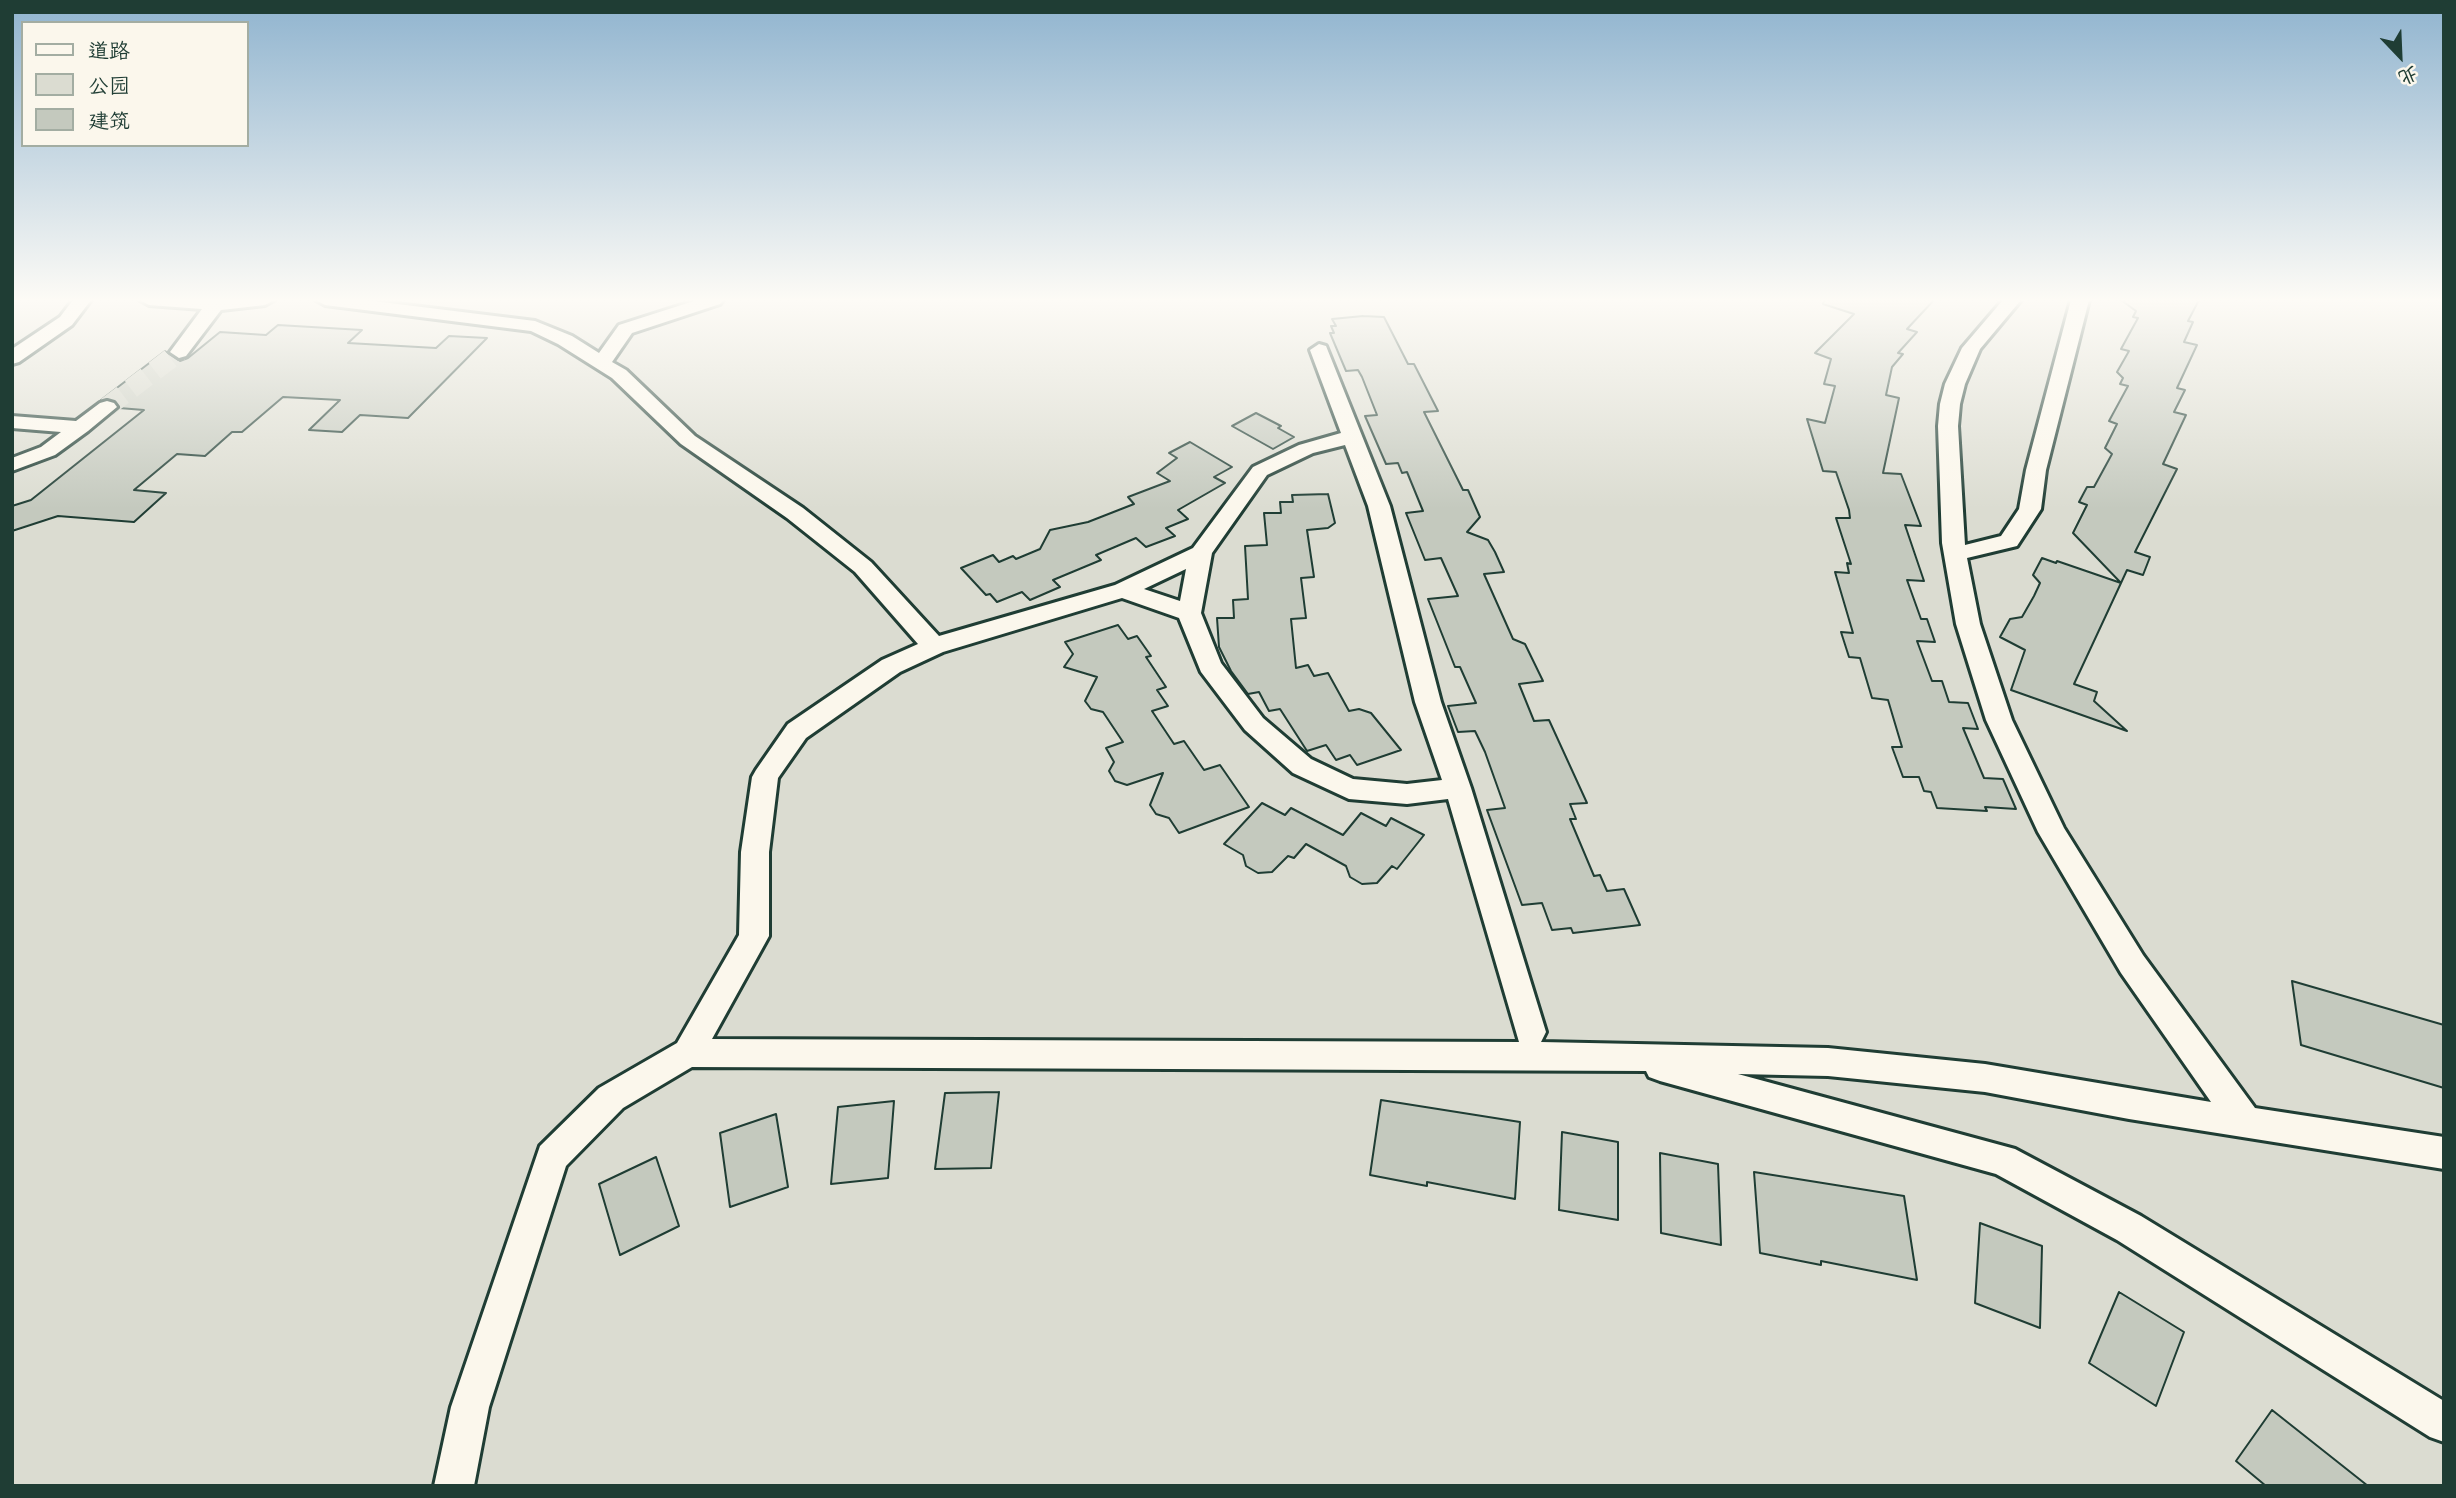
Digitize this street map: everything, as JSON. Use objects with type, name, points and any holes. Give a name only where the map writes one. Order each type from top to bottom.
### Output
[{"type":"street","points":[[613,370],[688,440],[794,513],[863,567],[933,646]]},
{"type":"street","points":[[1326,370],[1379,506],[1398,589],[1429,702],[1458,788],[1530,1032]]},
{"type":"street","points":[[1961,370],[1955,384],[1948,426],[1955,554],[1965,614],[1999,720],[2046,820],[2132,964],[2245,1122]]},
{"type":"street","points":[[1955,554],[2009,541],[2030,509],[2036,470],[2062,370]]},
{"type":"street","points":[[12,466],[48,451],[107,407]]},
{"type":"street","points":[[12,422],[81,427]]},
{"type":"street","points":[[1351,437],[1306,449],[1260,471],[1201,553],[1189,613],[1210,666],[1254,724],[1303,766],[1349,789],[1407,794],[1458,788]]},
{"type":"street","points":[[454,1486],[470,1406],[552,1157],[611,1098],[688,1052],[754,936],[755,852],[765,777],[797,731],[891,666],[933,646],[1123,590],[1201,553]]},
{"type":"street","points":[[1123,590],[1189,613]]},
{"type":"street","points":[[688,1052],[1618,1056],[1828,1062],[1945,1074],[2444,1153]]},
{"type":"street","points":[[1618,1056],[2003,1160],[2129,1228],[2444,1423]]},
{"type":"green space","points":[[12,370],[2444,370],[2444,1486],[12,1486]]},
{"type":"building","points":[[140,370],[455,370],[408,418],[360,415],[342,432],[309,430],[340,400],[283,397],[242,432],[232,432],[205,456],[177,454],[134,490],[166,493],[134,522],[58,516],[12,531],[12,506],[31,500],[144,410],[119,408],[115,400],[101,400]]},
{"type":"building","points":[[1346,370],[1417,370],[1438,411],[1424,412],[1463,490],[1468,490],[1480,517],[1467,532],[1488,540],[1504,572],[1484,574],[1513,639],[1525,644],[1543,681],[1519,684],[1534,721],[1549,720],[1587,803],[1570,804],[1576,819],[1570,819],[1594,876],[1600,875],[1607,891],[1624,889],[1640,925],[1573,933],[1571,928],[1552,930],[1542,903],[1522,905],[1487,810],[1505,808],[1485,752],[1475,731],[1458,732],[1448,706],[1476,703],[1460,667],[1455,667],[1428,599],[1458,596],[1441,558],[1425,560],[1406,513],[1423,511],[1407,472],[1402,473],[1398,463],[1386,464],[1365,416],[1377,415],[1362,377],[1358,370]]},
{"type":"building","points":[[1828,370],[1891,370],[1886,395],[1899,398],[1883,473],[1901,474],[1921,526],[1905,525],[1924,581],[1907,580],[1921,619],[1927,619],[1935,642],[1917,641],[1932,681],[1942,681],[1949,702],[1968,703],[1978,729],[1963,728],[1984,778],[2003,779],[2016,809],[1985,807],[1987,811],[1937,808],[1931,792],[1924,791],[1919,777],[1903,777],[1892,747],[1902,747],[1888,700],[1872,698],[1860,658],[1849,657],[1841,632],[1853,633],[1835,572],[1849,573],[1847,563],[1851,564],[1836,518],[1850,518],[1849,510],[1836,472],[1823,471],[1807,419],[1825,423],[1835,386],[1824,384]]},
{"type":"building","points":[[2185,370],[2177,388],[2185,390],[2174,412],[2186,415],[2163,464],[2177,469],[2135,552],[2150,557],[2143,575],[2127,570],[2121,583],[2073,533],[2087,505],[2079,502],[2087,487],[2094,487],[2112,454],[2105,448],[2117,424],[2109,421],[2128,386],[2120,384],[2123,378],[2117,372]]},
{"type":"building","points":[[1256,413],[1281,426],[1278,428],[1294,437],[1273,449],[1232,426]]},
{"type":"building","points":[[1190,442],[1232,467],[1214,477],[1225,483],[1178,510],[1188,519],[1166,528],[1175,536],[1146,547],[1136,538],[1096,555],[1101,560],[1053,580],[1060,587],[1030,600],[1022,592],[997,602],[990,594],[986,595],[961,568],[993,555],[999,562],[1013,556],[1016,559],[1040,549],[1050,530],[1088,522],[1134,504],[1128,497],[1170,481],[1157,473],[1177,458],[1169,453]]},
{"type":"building","points":[[1328,494],[1335,523],[1328,528],[1307,530],[1314,577],[1301,578],[1306,618],[1291,619],[1296,668],[1308,665],[1314,676],[1328,673],[1349,711],[1359,709],[1371,713],[1401,750],[1357,765],[1350,755],[1336,760],[1326,745],[1307,751],[1280,709],[1269,711],[1259,692],[1248,694],[1231,671],[1219,647],[1217,618],[1234,618],[1233,600],[1248,599],[1245,546],[1267,545],[1264,513],[1281,513],[1280,502],[1293,502],[1292,495]]},
{"type":"building","points":[[2042,558],[2121,583],[2074,684],[2097,692],[2094,701],[2127,731],[2011,690],[2025,650],[2000,637],[2010,619],[2022,617],[2034,596],[2040,583],[2033,575]]},
{"type":"building","points":[[1118,625],[1128,639],[1137,636],[1151,656],[1146,657],[1166,687],[1157,690],[1168,706],[1152,711],[1174,744],[1184,741],[1204,770],[1220,765],[1249,807],[1179,833],[1169,818],[1156,814],[1150,805],[1163,773],[1127,785],[1115,781],[1109,771],[1114,762],[1106,748],[1123,742],[1103,712],[1091,709],[1085,701],[1097,677],[1064,667],[1073,654],[1065,642]]},
{"type":"building","points":[[1262,803],[1285,815],[1291,808],[1343,835],[1361,813],[1386,826],[1391,818],[1424,835],[1397,869],[1392,866],[1377,883],[1362,884],[1350,877],[1346,866],[1306,844],[1294,858],[1288,856],[1272,872],[1258,873],[1246,866],[1243,855],[1224,844]]},
{"type":"building","points":[[2292,981],[2444,1025],[2444,1088],[2301,1045]]},
{"type":"building","points":[[999,1092],[991,1168],[935,1169],[945,1093]]},
{"type":"building","points":[[1381,1100],[1520,1122],[1515,1199],[1427,1182],[1427,1186],[1370,1175]]},
{"type":"building","points":[[894,1101],[888,1178],[831,1184],[838,1107]]},
{"type":"building","points":[[776,1114],[788,1187],[730,1207],[720,1133]]},
{"type":"building","points":[[1562,1132],[1618,1142],[1618,1220],[1559,1210]]},
{"type":"building","points":[[1660,1153],[1718,1164],[1721,1245],[1661,1233]]},
{"type":"building","points":[[656,1157],[679,1226],[620,1255],[599,1184]]},
{"type":"building","points":[[1754,1172],[1904,1196],[1917,1280],[1821,1261],[1821,1265],[1760,1253]]},
{"type":"building","points":[[1980,1223],[2042,1246],[2040,1328],[1975,1303]]},
{"type":"building","points":[[2119,1292],[2184,1332],[2156,1406],[2089,1363]]},
{"type":"building","points":[[2272,1410],[2368,1486],[2266,1486],[2236,1461]]},
{"type":"tunnel","points":[[107,407],[156,370]]}]
